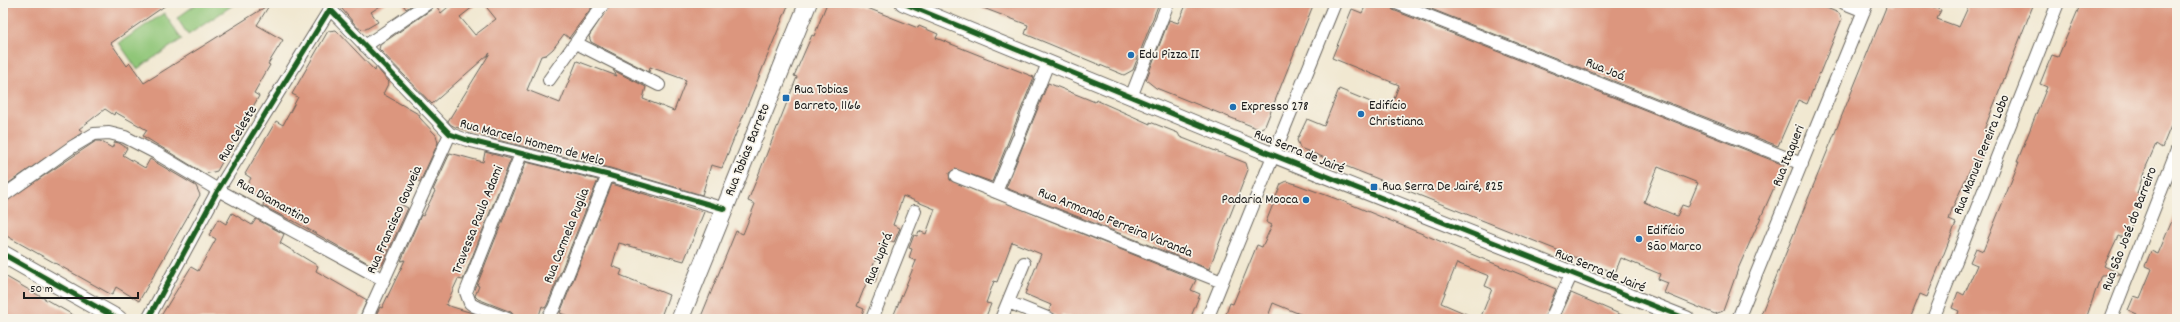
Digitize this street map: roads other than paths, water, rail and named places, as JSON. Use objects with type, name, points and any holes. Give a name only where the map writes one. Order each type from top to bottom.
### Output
[{"type":"main road","name":"Rua Tobias Barreto","points":[[680,319],[808,3]]},
{"type":"main road","points":[[3,254],[118,319]]},
{"type":"street","points":[[365,46],[428,3]]},
{"type":"street","points":[[549,80],[604,3]]},
{"type":"street","name":"Rua Serra de Jairé","points":[[903,3],[1274,155],[1687,319]]},
{"type":"street","points":[[1131,97],[1168,3]]},
{"type":"street","points":[[1207,319],[1335,3]]},
{"type":"street","name":"Rua Joá","points":[[1396,3],[1802,164]]},
{"type":"street","points":[[1844,3],[1865,7]]},
{"type":"street","name":"Rua Manuel Pereira Lobo","points":[[1933,319],[2058,3]]},
{"type":"street","name":"Rua Itaqueri","points":[[1738,319],[1865,7]]},
{"type":"street","name":"Rua Celeste","points":[[148,319],[160,294],[218,190],[330,8],[365,46]]},
{"type":"street","points":[[576,43],[659,85]]},
{"type":"street","name":"Rua Marcelo Homem de Melo","points":[[365,46],[450,134],[467,140],[608,175],[725,209]]},
{"type":"street","points":[[996,192],[1048,63]]},
{"type":"street","name":"Rua Diamantino","points":[[3,196],[72,147],[94,134],[109,133],[125,138],[156,153],[218,190],[384,280]]},
{"type":"street","name":"Rua Francisco Gouveia","points":[[366,319],[450,134]]},
{"type":"street","name":"Rua São José do Barreiro","points":[[2110,319],[2177,150]]},
{"type":"street","name":"Travessa Paulo Adami","points":[[508,319],[474,306],[470,303],[466,292],[521,154]]},
{"type":"street","name":"Rua Carmela Puglia","points":[[547,319],[554,308],[608,175]]},
{"type":"street","name":"Rua Armando Ferreira Varanda","points":[[956,176],[1222,282]]},
{"type":"street","name":"Rua Jupirá","points":[[872,319],[915,211]]},
{"type":"street","points":[[1001,319],[1024,263]]},
{"type":"street","points":[[1551,319],[1572,273]]},
{"type":"street","points":[[1008,302],[1050,319]]},
{"type":"place","name":"Edu Pizza II","points":[[1131,55]]},
{"type":"place","name":"Rua Tobias Barreto, 1166","points":[[786,98]]},
{"type":"place","name":"Expresso 278","points":[[1233,107]]},
{"type":"place","name":"Edifício Christiana","points":[[1361,114]]},
{"type":"place","name":"Rua Serra De Jairé, 825","points":[[1374,187]]},
{"type":"place","name":"Padaria Mooca","points":[[1306,200]]},
{"type":"place","name":"Edifício São Marco","points":[[1639,239]]}]
